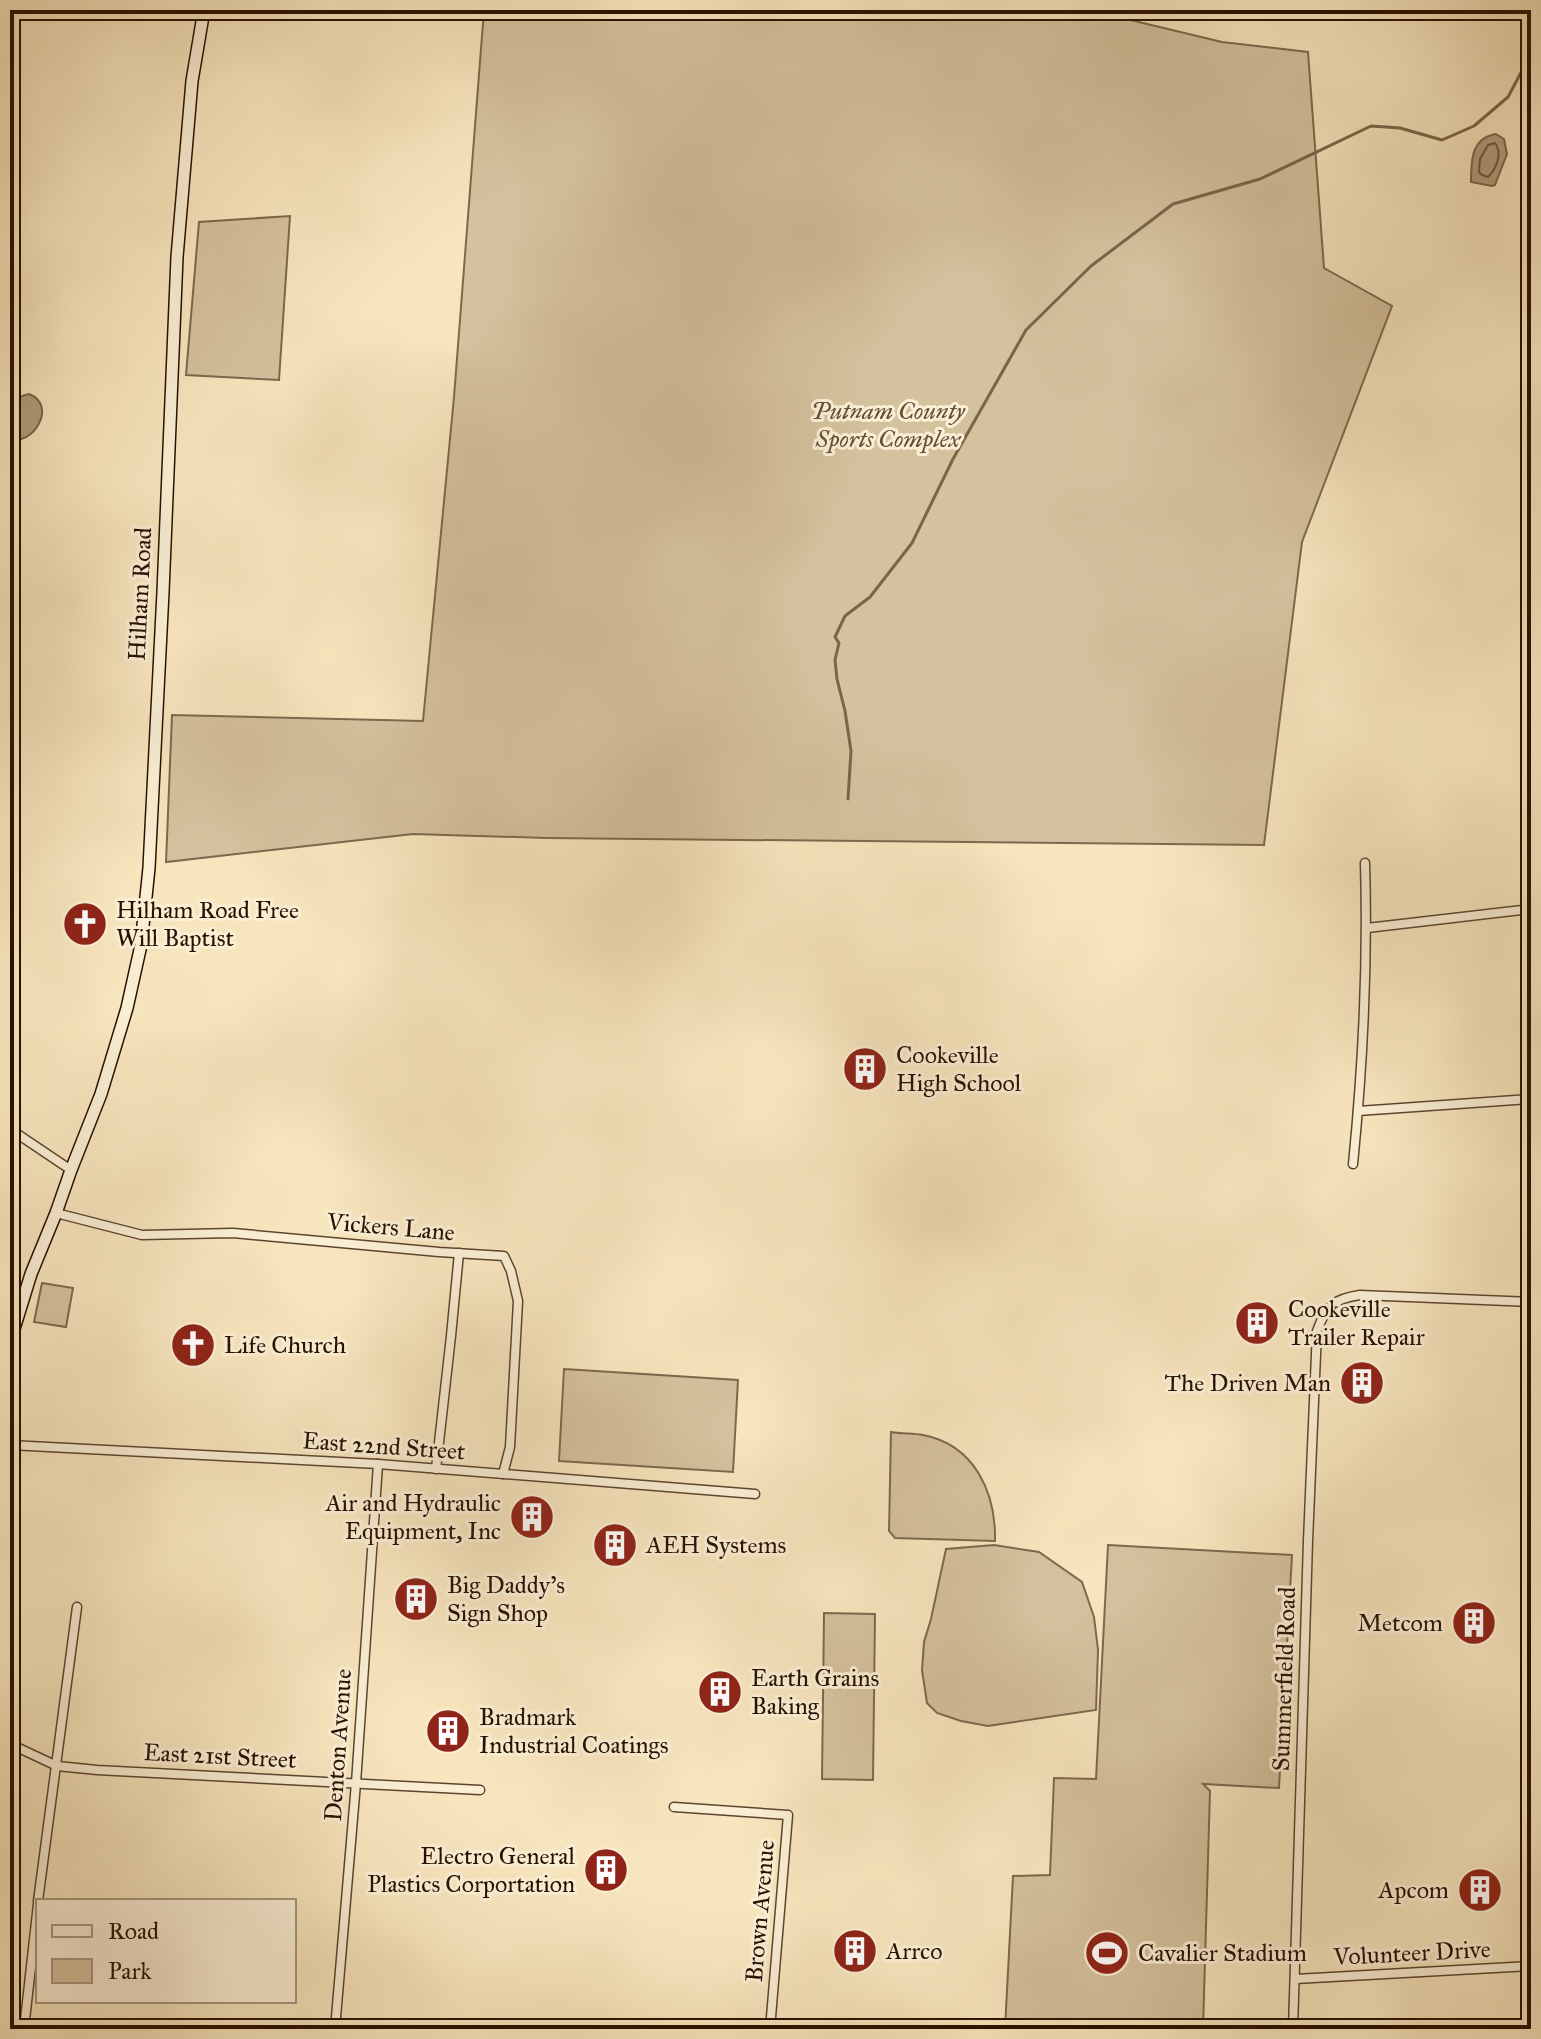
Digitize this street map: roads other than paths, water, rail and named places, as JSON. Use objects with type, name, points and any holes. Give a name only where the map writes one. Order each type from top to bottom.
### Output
[{"type":"main road","name":"Hilham Road","points":[[10,1342],[31,1274],[101,1094],[127,1008],[141,945],[149,868],[177,257],[192,81],[204,10]]},
{"type":"street","points":[[1353,1164],[1367,928],[1365,863]]},
{"type":"street","points":[[1367,928],[1531,909]]},
{"type":"street","points":[[1358,1111],[1531,1099]]},
{"type":"street","points":[[10,1129],[71,1170]]},
{"type":"street","name":"Vickers Lane","points":[[56,1213],[142,1235],[233,1233],[504,1256],[518,1301],[510,1447],[503,1474]]},
{"type":"street","points":[[436,1469],[459,1253]]},
{"type":"street","name":"Summerfield Road","points":[[1293,2029],[1317,1331],[1322,1316],[1331,1304],[1343,1297],[1360,1295],[1531,1302]]},
{"type":"street","name":"East 22nd Street","points":[[10,1445],[378,1464],[755,1494]]},
{"type":"street","name":"Denton Avenue","points":[[335,2029],[378,1464]]},
{"type":"street","points":[[38,1899],[77,1607]]},
{"type":"street","name":"East 21st Street","points":[[10,1744],[57,1766],[97,1770],[480,1790]]},
{"type":"street","name":"Brown Avenue","points":[[674,1807],[788,1815],[770,2029]]},
{"type":"street","points":[[24,2029],[36,1920]]},
{"type":"street","name":"Volunteer Drive","points":[[1295,1979],[1531,1966]]},
{"type":"water","points":[[1496,134],[1504,139],[1507,154],[1495,185],[1471,182],[1472,159],[1477,145]]},
{"type":"water","points":[[29,394],[42,407],[39,424],[26,437],[10,438],[10,405]]},
{"type":"waterway","points":[[848,799],[851,751],[837,679],[835,660],[839,643],[835,637],[845,616],[870,597],[912,543],[953,459],[1026,330],[1091,266],[1173,204],[1260,179],[1371,126],[1400,128],[1442,140],[1474,126],[1508,97],[1526,63],[1531,16]]},
{"type":"place","name":"Hilham Road Free Will Baptist","points":[[85,924]]},
{"type":"place","name":"Cookeville High School","points":[[865,1069]]},
{"type":"place","name":"Cookeville Trailer Repair","points":[[1257,1323]]},
{"type":"place","name":"Life Church","points":[[193,1345]]},
{"type":"place","name":"The Driven Man","points":[[1362,1383]]},
{"type":"place","name":"Air and Hydraulic Equipment, Inc","points":[[532,1517]]},
{"type":"place","name":"AEH Systems","points":[[615,1545]]},
{"type":"place","name":"Big Daddy's Sign Shop","points":[[416,1599]]},
{"type":"place","name":"Metcom","points":[[1474,1623]]},
{"type":"place","name":"Earth Grains Baking","points":[[720,1692]]},
{"type":"place","name":"Bradmark Industrial Coatings","points":[[448,1731]]},
{"type":"place","name":"Electro General Plastics Corportation","points":[[606,1870]]},
{"type":"place","name":"Apcom","points":[[1480,1890]]},
{"type":"place","name":"Arrco","points":[[855,1951]]},
{"type":"place","name":"Cavalier Stadium","points":[[1107,1953]]},
{"type":"park label","name":"Putnam County Sports Complex","points":[[888,425]]}]
